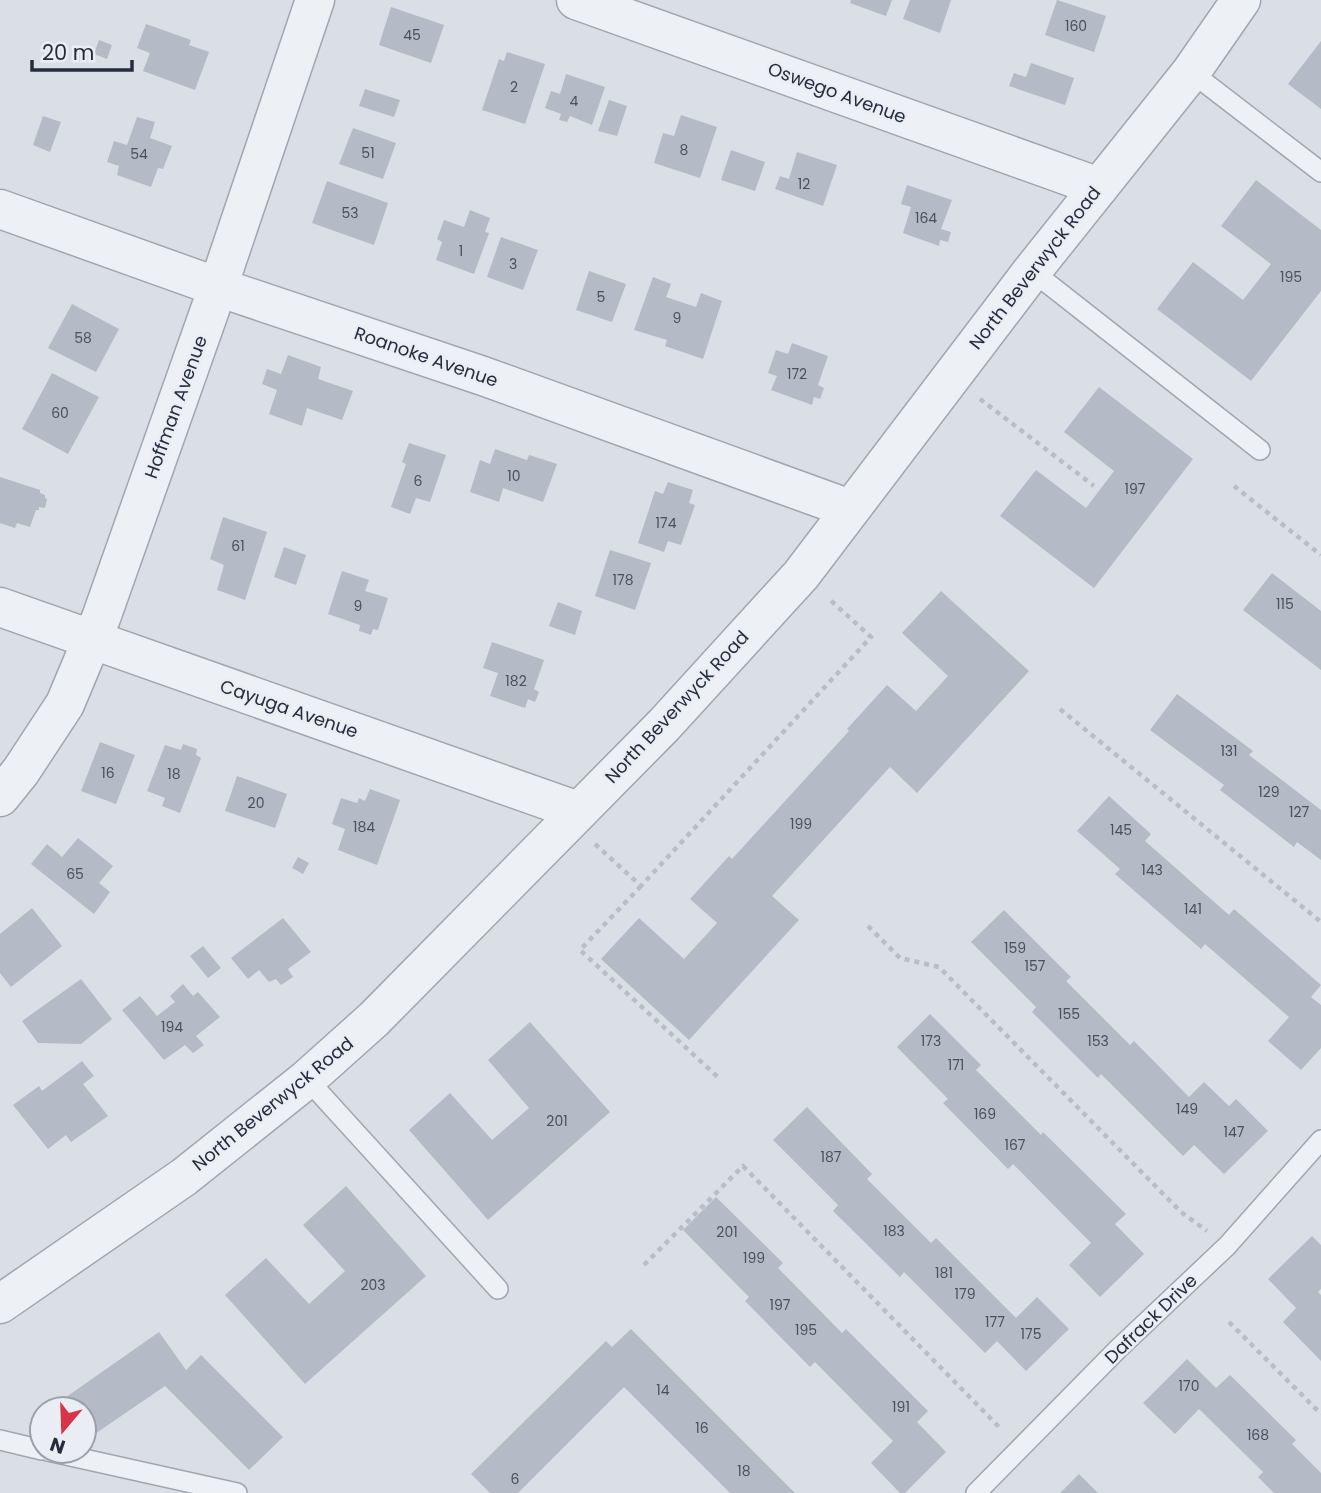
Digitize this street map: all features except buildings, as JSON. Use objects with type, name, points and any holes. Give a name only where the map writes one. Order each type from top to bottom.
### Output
[{"type":"street","name":"Hoffman Avenue","points":[[0,797],[65,704],[101,618],[218,287],[315,0]]},
{"type":"street","name":"Oswego Avenue","points":[[576,0],[1099,187]]},
{"type":"street","name":"North Beverwyck Road","points":[[0,1304],[184,1177],[307,1079],[374,1019],[664,725],[801,575],[1032,271],[1191,72],[1241,0]]},
{"type":"street","name":"Roanoke Avenue","points":[[0,209],[218,287],[483,376],[850,509]]},
{"type":"street","name":"Cayuga Avenue","points":[[0,607],[574,815]]},
{"type":"lane","points":[[1191,72],[1321,172]]},
{"type":"lane","points":[[1032,271],[1260,450]]},
{"type":"lane","points":[[307,1079],[498,1289]]},
{"type":"lane","name":"Dafrack Drive","points":[[976,1493],[1118,1349],[1227,1246],[1321,1140]]},
{"type":"lane","points":[[0,1440],[28,1447]]},
{"type":"lane","points":[[98,1462],[237,1493]]},
{"type":"path","points":[[951,377],[1094,486]]},
{"type":"path","points":[[1234,486],[1321,555]]},
{"type":"path","points":[[721,1080],[580,950],[872,637],[801,575]]},
{"type":"path","points":[[1060,709],[1321,922]]},
{"type":"path","points":[[574,815],[641,886]]},
{"type":"path","points":[[868,926],[900,958],[939,967],[1181,1212],[1227,1246]]},
{"type":"path","points":[[643,1265],[743,1166],[1020,1448]]},
{"type":"path","points":[[1229,1322],[1321,1414]]}]
